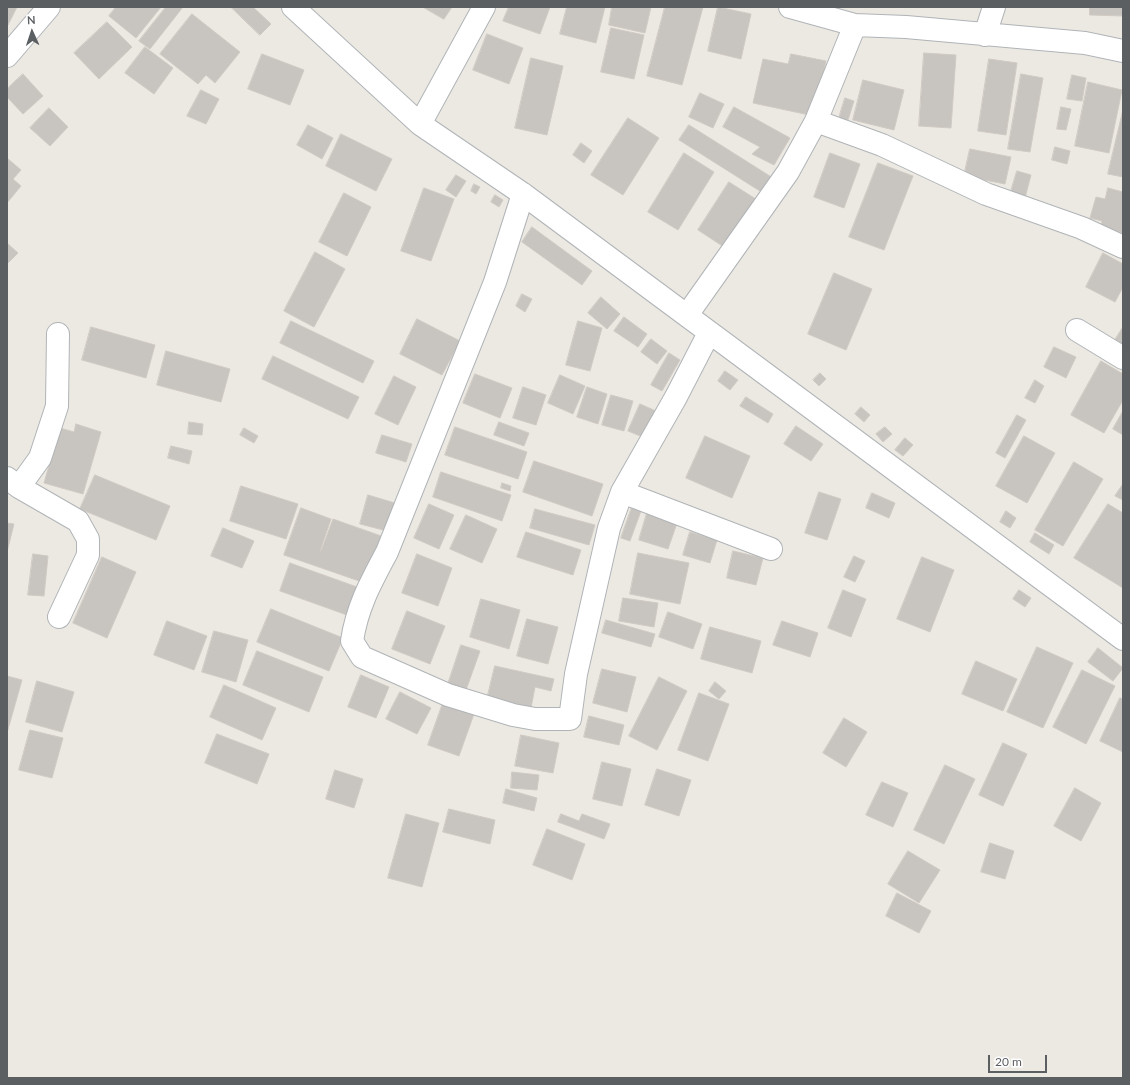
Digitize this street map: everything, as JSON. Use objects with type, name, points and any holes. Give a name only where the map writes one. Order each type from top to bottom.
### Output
[{"type":"street","points":[[7,56],[49,7]]},
{"type":"street","points":[[293,7],[420,124],[524,194],[709,333],[750,360],[1123,639]]},
{"type":"street","points":[[420,124],[484,7]]},
{"type":"street","points":[[790,7],[855,25],[906,27],[1085,43],[1123,51]]},
{"type":"street","points":[[985,35],[994,7]]},
{"type":"street","points":[[686,315],[788,172],[816,121],[855,25]]},
{"type":"street","points":[[816,121],[882,145],[986,194],[1082,228],[1123,247]]},
{"type":"street","points":[[524,194],[494,282],[387,552],[368,587],[355,618],[352,641],[362,657],[448,695],[535,719],[570,719],[576,674],[590,606],[609,528],[622,492],[676,398],[709,333]]},
{"type":"street","points":[[1077,330],[1123,358]]},
{"type":"street","points":[[58,334],[57,406],[40,458],[13,482],[78,521],[88,539],[88,554],[59,617]]},
{"type":"street","points":[[622,492],[771,549]]},
{"type":"building","points":[[7,7],[17,7],[7,27]]},
{"type":"building","points":[[116,7],[161,7],[136,38],[109,16]]},
{"type":"building","points":[[166,7],[183,7],[150,49],[139,41]]},
{"type":"building","points":[[231,7],[253,7],[271,24],[260,35]]},
{"type":"building","points":[[423,7],[452,7],[444,19]]},
{"type":"building","points":[[509,7],[550,7],[540,34],[503,21]]},
{"type":"building","points":[[567,7],[605,7],[596,43],[560,34]]},
{"type":"building","points":[[612,7],[651,7],[645,33],[609,25]]},
{"type":"building","points":[[665,7],[703,7],[682,85],[647,76]]},
{"type":"building","points":[[718,7],[751,14],[741,59],[708,51]]},
{"type":"building","points":[[1090,7],[1123,7],[1123,16],[1090,15]]},
{"type":"building","points":[[192,14],[240,52],[215,83],[206,75],[198,84],[160,54]]},
{"type":"building","points":[[107,22],[132,47],[99,79],[74,53]]},
{"type":"building","points":[[611,28],[644,35],[634,79],[601,72]]},
{"type":"building","points":[[487,34],[523,48],[509,84],[473,70]]},
{"type":"building","points":[[145,47],[173,68],[154,94],[125,73]]},
{"type":"building","points":[[924,53],[956,55],[951,128],[919,126]]},
{"type":"building","points":[[262,54],[304,70],[290,105],[248,89]]},
{"type":"building","points":[[791,54],[826,61],[814,116],[753,103],[763,59],[788,64]]},
{"type":"building","points":[[531,58],[563,66],[547,135],[515,128]]},
{"type":"building","points":[[989,59],[1017,63],[1006,135],[978,131]]},
{"type":"building","points":[[23,74],[43,96],[23,114],[7,97],[7,89]]},
{"type":"building","points":[[1021,74],[1043,78],[1030,152],[1008,149]]},
{"type":"building","points":[[1072,75],[1086,78],[1082,101],[1067,99]]},
{"type":"building","points":[[863,80],[904,90],[894,130],[853,120]]},
{"type":"building","points":[[1088,82],[1122,90],[1109,153],[1075,146]]},
{"type":"building","points":[[201,90],[219,99],[206,124],[187,116]]},
{"type":"building","points":[[700,93],[724,104],[713,128],[689,117]]},
{"type":"building","points":[[845,98],[854,101],[848,120],[839,118]]},
{"type":"building","points":[[734,107],[790,138],[774,165],[752,154],[760,147],[723,127]]},
{"type":"building","points":[[1061,107],[1071,109],[1066,130],[1057,129]]},
{"type":"building","points":[[49,108],[68,127],[50,146],[30,128]]},
{"type":"building","points":[[1123,110],[1123,177],[1108,174]]},
{"type":"building","points":[[628,118],[659,138],[623,195],[591,175]]},
{"type":"building","points":[[308,125],[333,138],[322,159],[297,145]]},
{"type":"building","points":[[689,125],[773,178],[763,193],[679,140]]},
{"type":"building","points":[[341,134],[392,159],[376,191],[326,166]]},
{"type":"building","points":[[581,143],[592,151],[584,163],[573,155]]},
{"type":"building","points":[[1055,147],[1070,151],[1067,164],[1052,160]]},
{"type":"building","points":[[970,149],[1011,157],[1005,184],[964,176]]},
{"type":"building","points":[[684,153],[714,172],[678,230],[648,212]]},
{"type":"building","points":[[830,153],[860,164],[844,208],[814,197]]},
{"type":"building","points":[[7,158],[21,170],[13,179],[21,186],[7,203]]},
{"type":"building","points":[[878,163],[913,176],[884,250],[849,237]]},
{"type":"building","points":[[1017,171],[1031,175],[1024,202],[1009,198]]},
{"type":"building","points":[[456,175],[466,181],[456,197],[446,190]]},
{"type":"building","points":[[729,182],[762,203],[730,251],[698,230]]},
{"type":"building","points":[[474,184],[480,187],[476,194],[471,191]]},
{"type":"building","points":[[424,188],[454,199],[431,261],[401,251]]},
{"type":"building","points":[[1108,188],[1123,192],[1123,233],[1101,227],[1102,221],[1090,218],[1096,197],[1105,199]]},
{"type":"building","points":[[344,193],[371,207],[347,256],[319,242]]},
{"type":"building","points":[[495,195],[503,200],[499,207],[491,202]]},
{"type":"building","points":[[532,227],[592,271],[582,285],[522,242]]},
{"type":"building","points":[[7,243],[18,253],[7,264]]},
{"type":"building","points":[[315,252],[345,269],[314,327],[284,311]]},
{"type":"building","points":[[1103,253],[1123,264],[1123,287],[1115,302],[1086,287]]},
{"type":"building","points":[[834,273],[872,289],[846,350],[808,334]]},
{"type":"building","points":[[522,294],[532,299],[525,312],[516,306]]},
{"type":"building","points":[[601,297],[620,314],[607,329],[588,313]]},
{"type":"building","points":[[624,317],[647,334],[638,347],[614,331]]},
{"type":"building","points":[[417,319],[460,341],[442,375],[400,354]]},
{"type":"building","points":[[291,321],[374,361],[363,383],[280,343]]},
{"type":"building","points":[[578,321],[602,328],[590,371],[566,365]]},
{"type":"building","points":[[91,327],[155,345],[146,378],[82,360]]},
{"type":"building","points":[[1123,327],[1123,345],[1115,340]]},
{"type":"building","points":[[651,339],[667,351],[657,364],[641,352]]},
{"type":"building","points":[[1054,347],[1076,357],[1066,378],[1044,367]]},
{"type":"building","points":[[166,351],[230,369],[221,402],[157,385]]},
{"type":"building","points":[[669,353],[680,360],[662,391],[651,385]]},
{"type":"building","points":[[273,356],[359,397],[348,419],[262,379]]},
{"type":"building","points":[[1101,361],[1123,374],[1123,400],[1104,433],[1071,415]]},
{"type":"building","points":[[725,371],[738,380],[730,390],[718,381]]},
{"type":"building","points":[[820,373],[826,379],[819,386],[813,380]]},
{"type":"building","points":[[475,374],[512,388],[500,418],[463,403]]},
{"type":"building","points":[[560,375],[585,386],[573,414],[548,403]]},
{"type":"building","points":[[394,376],[416,387],[398,425],[375,414]]},
{"type":"building","points":[[1035,380],[1044,386],[1035,403],[1025,398]]},
{"type":"building","points":[[523,387],[546,395],[536,425],[513,418]]},
{"type":"building","points":[[587,387],[607,394],[598,424],[577,417]]},
{"type":"building","points":[[611,395],[633,401],[624,431],[602,425]]},
{"type":"building","points":[[746,397],[773,414],[768,423],[740,406]]},
{"type":"building","points":[[640,404],[656,411],[645,438],[628,431]]},
{"type":"building","points":[[861,407],[870,415],[864,422],[855,414]]},
{"type":"building","points":[[1123,411],[1123,435],[1113,429]]},
{"type":"building","points":[[1017,415],[1026,420],[1005,458],[996,453]]},
{"type":"building","points":[[189,422],[203,424],[202,435],[188,434]]},
{"type":"building","points":[[499,422],[529,433],[524,446],[494,435]]},
{"type":"building","points":[[76,424],[101,432],[83,494],[44,483],[60,428],[74,432]]},
{"type":"building","points":[[796,426],[823,444],[811,461],[784,444]]},
{"type":"building","points":[[455,427],[527,452],[518,479],[445,455]]},
{"type":"building","points":[[885,427],[892,434],[883,442],[876,434]]},
{"type":"building","points":[[244,428],[258,436],[254,443],[240,435]]},
{"type":"building","points":[[382,435],[412,444],[406,462],[376,453]]},
{"type":"building","points":[[705,436],[750,456],[732,498],[686,478]]},
{"type":"building","points":[[1024,436],[1055,453],[1027,503],[996,486]]},
{"type":"building","points":[[905,438],[913,445],[903,456],[895,450]]},
{"type":"building","points":[[171,446],[192,451],[189,464],[168,458]]},
{"type":"building","points":[[534,461],[603,484],[592,516],[523,492]]},
{"type":"building","points":[[1074,462],[1103,479],[1063,546],[1035,530]]},
{"type":"building","points":[[441,472],[511,495],[502,521],[433,497]]},
{"type":"building","points":[[95,475],[170,506],[156,540],[80,509]]},
{"type":"building","points":[[502,483],[511,486],[510,491],[501,488]]},
{"type":"building","points":[[1123,484],[1123,500],[1115,496]]},
{"type":"building","points":[[241,486],[298,504],[286,539],[230,521]]},
{"type":"building","points":[[819,492],[841,499],[827,540],[805,533]]},
{"type":"building","points":[[872,493],[895,503],[889,518],[866,508]]},
{"type":"building","points":[[368,495],[395,503],[387,531],[360,524]]},
{"type":"building","points":[[429,504],[454,515],[439,549],[414,538]]},
{"type":"building","points":[[1108,504],[1123,513],[1123,588],[1074,558]]},
{"type":"building","points":[[632,507],[641,511],[630,541],[621,538]]},
{"type":"building","points":[[301,508],[331,519],[320,551],[333,519],[384,537],[362,582],[284,555]]},
{"type":"building","points":[[535,509],[595,525],[589,545],[530,528]]},
{"type":"building","points":[[1006,511],[1016,518],[1010,528],[1000,522]]},
{"type":"building","points":[[647,513],[677,523],[668,549],[639,540]]},
{"type":"building","points":[[466,515],[497,529],[482,563],[450,549]]},
{"type":"building","points":[[7,523],[14,524],[7,552]]},
{"type":"building","points":[[223,528],[254,541],[242,568],[211,556]]},
{"type":"building","points":[[526,532],[581,550],[573,575],[517,557]]},
{"type":"building","points":[[690,532],[717,540],[710,563],[683,555]]},
{"type":"building","points":[[1035,533],[1054,545],[1049,554],[1030,542]]},
{"type":"building","points":[[733,551],[763,558],[756,585],[727,578]]},
{"type":"building","points":[[638,553],[689,563],[680,604],[630,594]]},
{"type":"building","points":[[33,554],[48,556],[44,596],[28,595]]},
{"type":"building","points":[[417,554],[452,568],[438,606],[402,593]]},
{"type":"building","points":[[854,556],[865,561],[855,582],[844,577]]},
{"type":"building","points":[[102,557],[136,572],[107,638],[73,623]]},
{"type":"building","points":[[922,557],[954,570],[930,632],[897,619]]},
{"type":"building","points":[[290,563],[357,587],[347,615],[280,591]]},
{"type":"building","points":[[843,590],[866,599],[851,637],[828,628]]},
{"type":"building","points":[[1019,590],[1031,598],[1025,607],[1013,599]]},
{"type":"building","points":[[623,598],[658,603],[654,627],[619,621]]},
{"type":"building","points":[[481,599],[520,610],[509,649],[470,637]]},
{"type":"building","points":[[271,609],[343,638],[329,671],[257,642]]},
{"type":"building","points":[[407,611],[445,626],[430,664],[392,649]]},
{"type":"building","points":[[668,612],[702,624],[693,649],[659,637]]},
{"type":"building","points":[[527,619],[558,627],[548,664],[517,656]]},
{"type":"building","points":[[606,620],[655,634],[651,647],[602,633]]},
{"type":"building","points":[[167,621],[207,636],[194,670],[154,655]]},
{"type":"building","points":[[782,621],[818,633],[810,657],[773,645]]},
{"type":"building","points":[[710,627],[761,641],[752,673],[701,659]]},
{"type":"building","points":[[214,631],[248,640],[236,682],[202,672]]},
{"type":"building","points":[[461,645],[480,651],[466,690],[448,684]]},
{"type":"building","points":[[1037,647],[1073,663],[1043,728],[1007,712]]},
{"type":"building","points":[[1098,648],[1123,668],[1113,681],[1088,662]]},
{"type":"building","points":[[257,651],[323,677],[309,712],[243,685]]},
{"type":"building","points":[[976,661],[1017,679],[1003,711],[962,694]]},
{"type":"building","points":[[495,666],[554,679],[551,691],[535,687],[531,708],[487,699]]},
{"type":"building","points":[[602,669],[636,677],[627,712],[593,703]]},
{"type":"building","points":[[1082,670],[1115,686],[1086,744],[1053,727]]},
{"type":"building","points":[[361,675],[389,687],[376,718],[348,707]]},
{"type":"building","points":[[7,676],[22,680],[7,733]]},
{"type":"building","points":[[659,677],[687,691],[657,750],[629,736]]},
{"type":"building","points":[[37,681],[74,692],[62,732],[26,722]]},
{"type":"building","points":[[715,682],[726,691],[719,699],[709,691]]},
{"type":"building","points":[[224,685],[276,708],[262,740],[210,717]]},
{"type":"building","points":[[400,692],[431,708],[417,734],[386,719]]},
{"type":"building","points":[[699,693],[729,704],[708,761],[678,750]]},
{"type":"building","points":[[1120,698],[1123,699],[1123,752],[1100,741]]},
{"type":"building","points":[[443,703],[474,714],[459,756],[428,745]]},
{"type":"building","points":[[589,716],[624,725],[619,745],[584,737]]},
{"type":"building","points":[[844,718],[867,732],[846,767],[823,753]]},
{"type":"building","points":[[30,730],[63,738],[52,778],[19,770]]},
{"type":"building","points":[[217,734],[269,754],[257,784],[205,763]]},
{"type":"building","points":[[521,735],[559,743],[553,773],[515,766]]},
{"type":"building","points":[[1003,743],[1027,754],[1003,806],[979,795]]},
{"type":"building","points":[[602,762],[631,769],[622,806],[593,799]]},
{"type":"building","points":[[945,765],[975,779],[944,844],[914,830]]},
{"type":"building","points":[[657,769],[691,780],[679,816],[645,805]]},
{"type":"building","points":[[335,770],[363,779],[354,808],[326,799]]},
{"type":"building","points":[[512,772],[539,775],[537,790],[511,788]]},
{"type":"building","points":[[882,782],[908,793],[893,827],[866,815]]},
{"type":"building","points":[[1075,788],[1101,803],[1081,841],[1054,826]]},
{"type":"building","points":[[506,789],[537,798],[534,811],[503,803]]},
{"type":"building","points":[[449,809],[495,820],[490,844],[443,832]]},
{"type":"building","points":[[406,814],[439,823],[422,887],[388,878]]},
{"type":"building","points":[[561,814],[579,821],[582,814],[610,824],[604,839],[558,822]]},
{"type":"building","points":[[547,829],[585,844],[572,880],[533,865]]},
{"type":"building","points":[[990,843],[1014,851],[1005,879],[981,872]]},
{"type":"building","points":[[908,851],[940,870],[919,903],[888,884]]},
{"type":"building","points":[[897,893],[931,911],[919,933],[886,916]]}]
